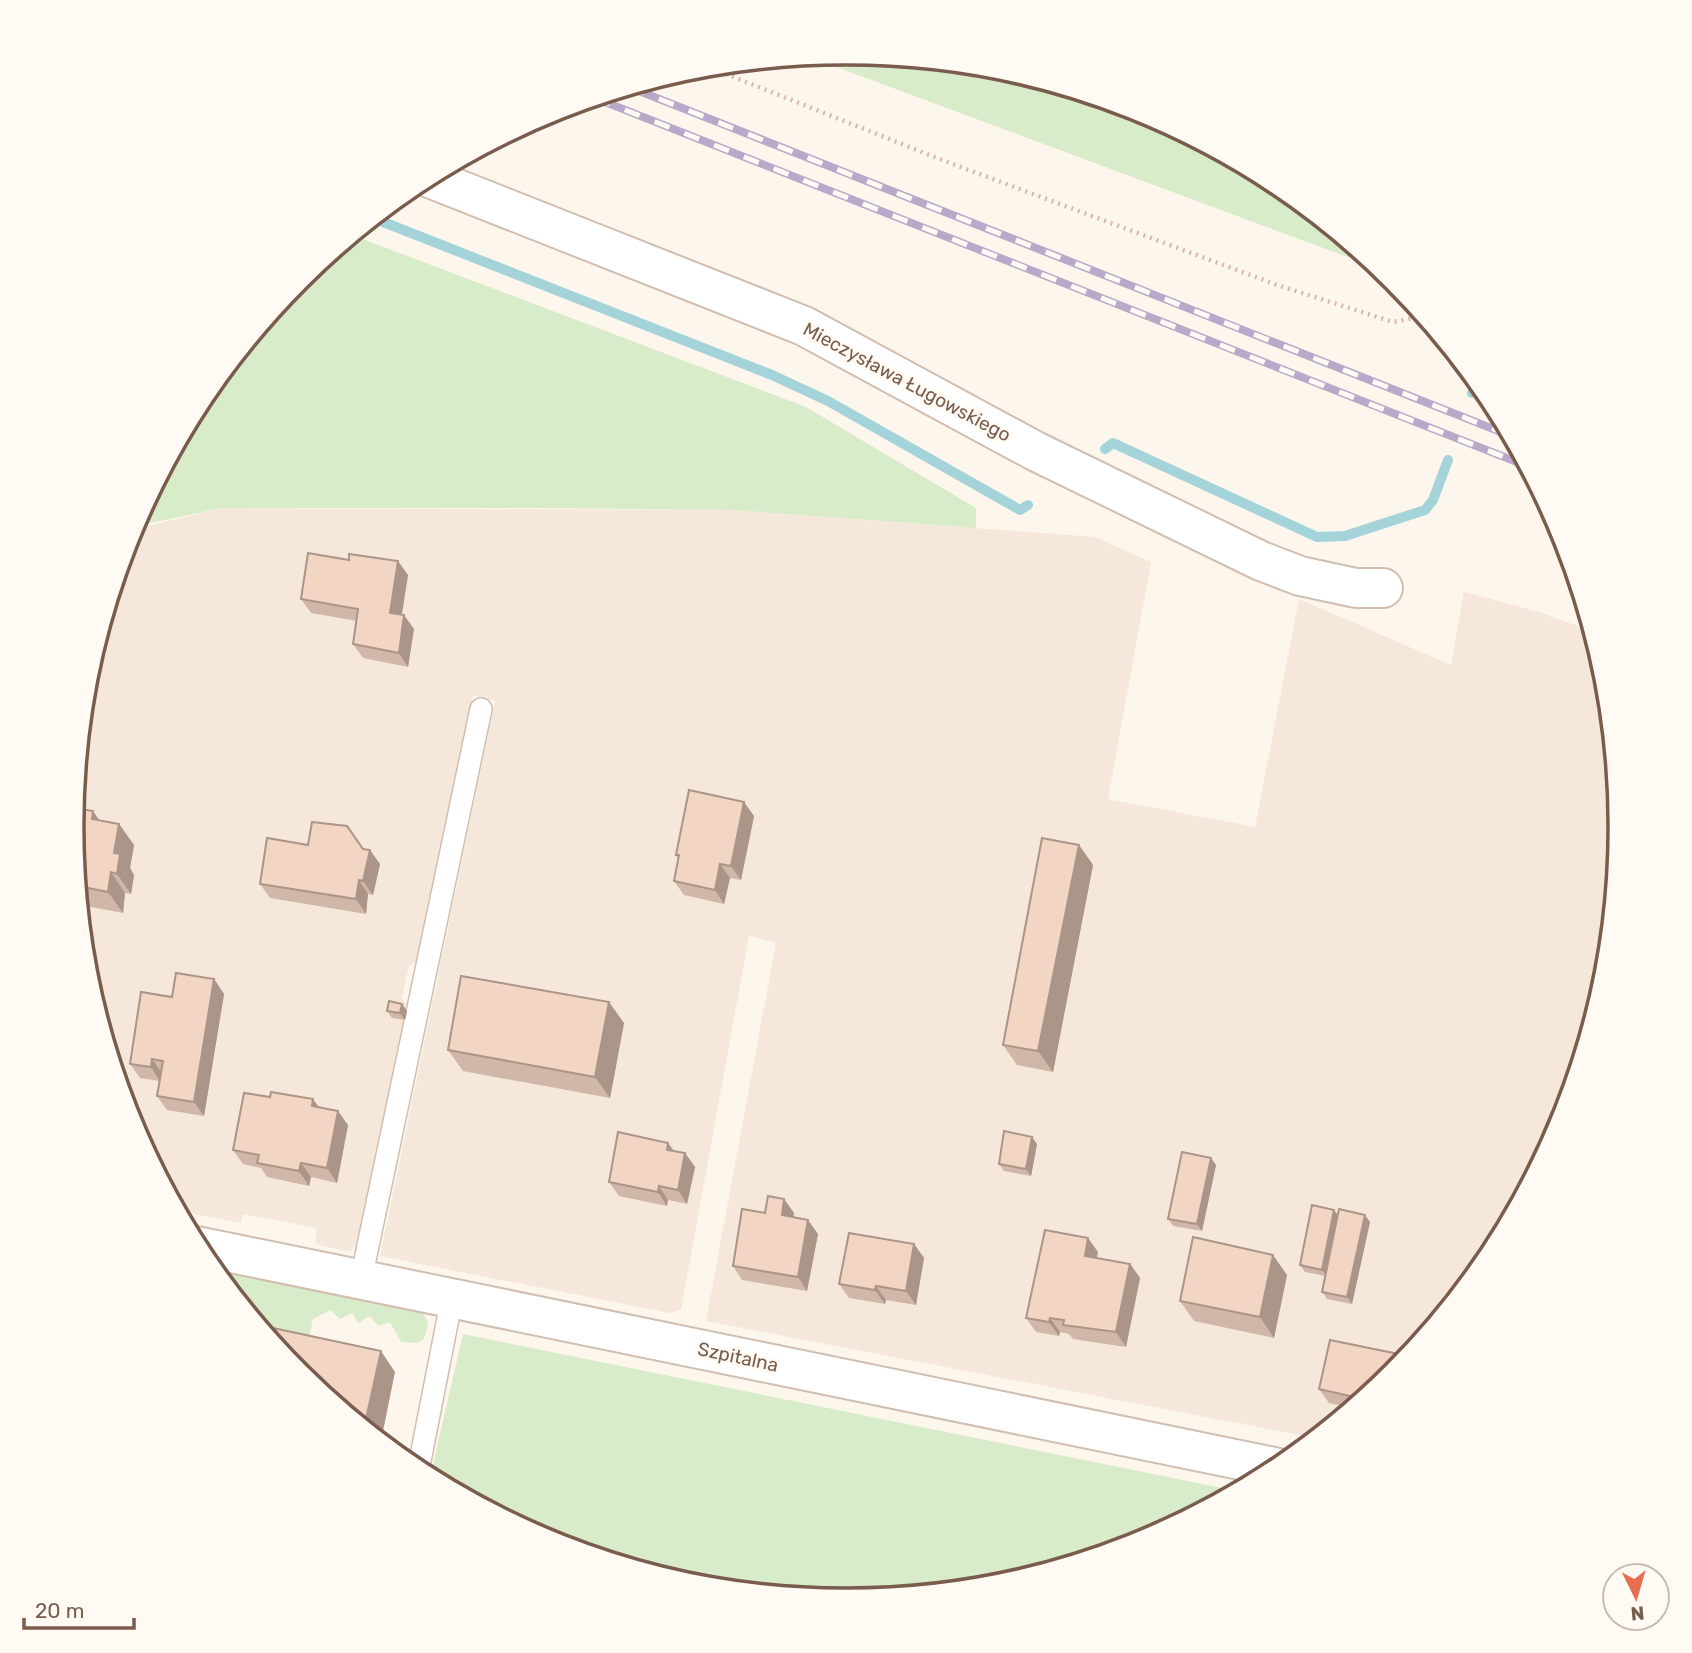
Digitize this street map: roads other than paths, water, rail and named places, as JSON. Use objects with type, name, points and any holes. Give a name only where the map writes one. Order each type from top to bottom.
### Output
[{"type":"street","name":"Mieczysława Ługowskiego","points":[[440,182],[804,326],[1035,451],[1261,561],[1300,576],[1356,588],[1383,588]]},
{"type":"street","name":"Szpitalna","points":[[212,1249],[1262,1464]]},
{"type":"lane","points":[[360,1279],[481,709]]},
{"type":"lane","points":[[421,1458],[452,1298]]},
{"type":"waterway","points":[[382,222],[772,375],[828,401],[1020,510],[1028,505]]},
{"type":"waterway","points":[[1105,449],[1113,443],[1317,537],[1345,536],[1425,510],[1433,500],[1448,460]]},
{"type":"railway","points":[[643,93],[1496,430]]},
{"type":"railway","points":[[608,103],[1514,461]]}]
